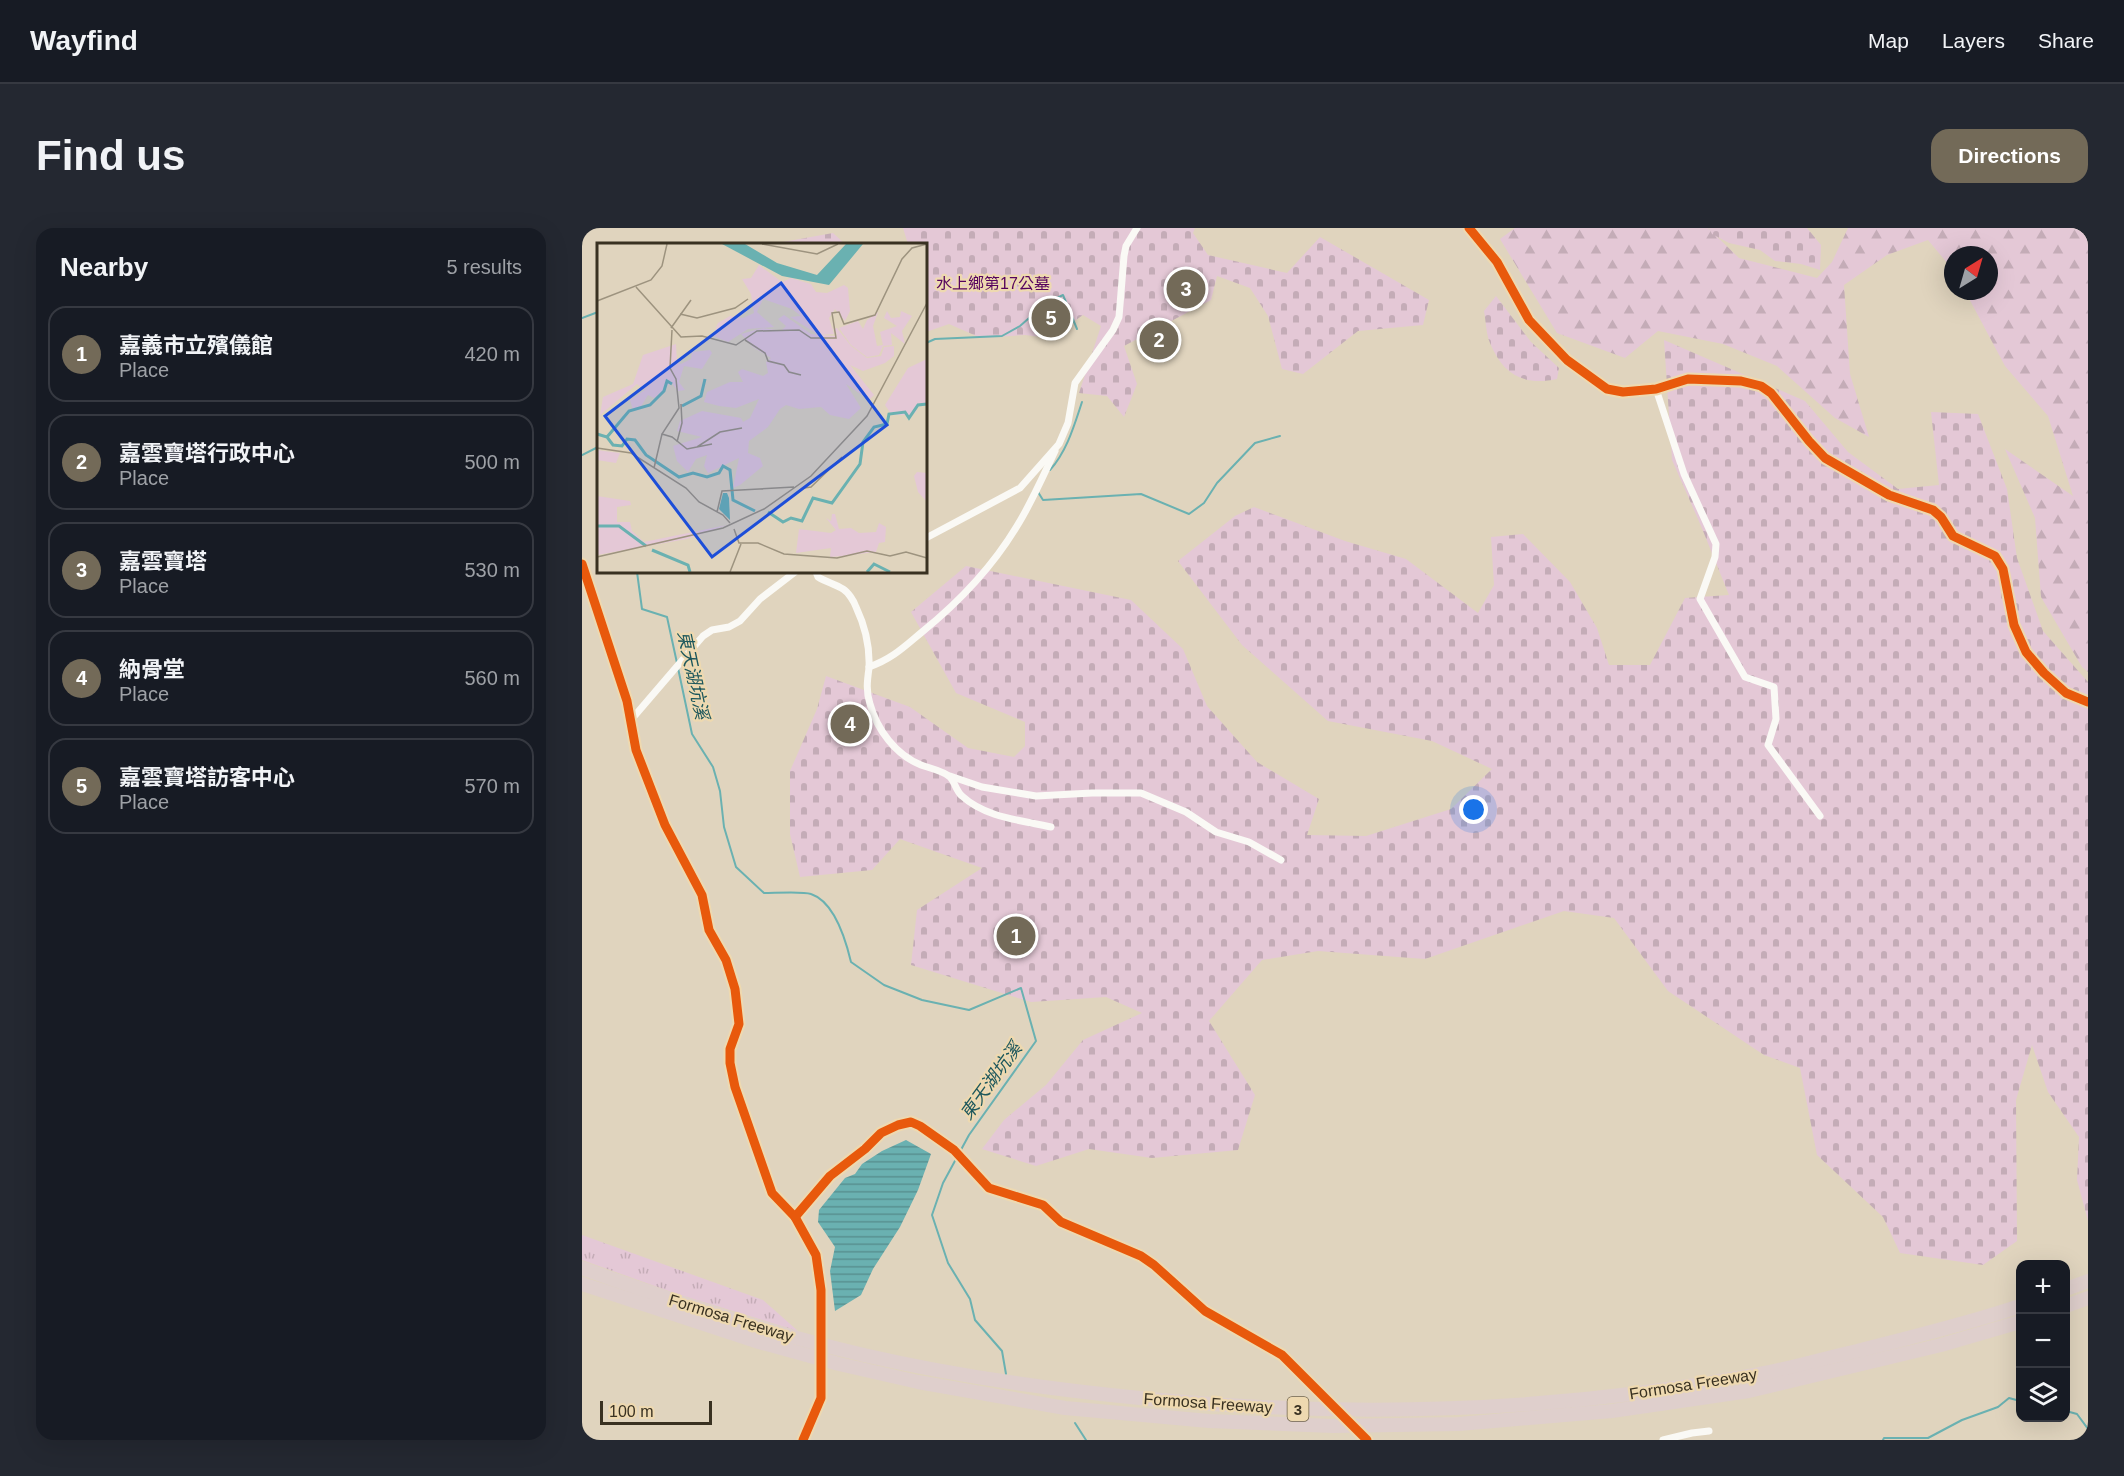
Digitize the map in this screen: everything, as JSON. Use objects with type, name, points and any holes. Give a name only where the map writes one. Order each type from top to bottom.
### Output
[{"type":"highway","name":"Formosa Freeway","points":[[582,1268],[662,1297],[760,1328],[863,1355],[920,1367],[1066,1391],[1221,1406],[1333,1410],[1458,1409],[1610,1396],[1739,1378],[1939,1331],[2016,1307]]},
{"type":"highway","points":[[2070,1288],[2088,1281]]},
{"type":"highway","name":"Formosa Freeway","points":[[582,1284],[655,1310],[759,1342],[839,1364],[918,1382],[1065,1408],[1209,1422],[1333,1426],[1459,1424],[1612,1411],[1749,1391],[1941,1345],[2016,1323]]},
{"type":"highway","points":[[2070,1305],[2088,1298]]},
{"type":"street","points":[[869,667],[888,660],[937,621],[972,586],[1018,525],[1068,423],[1075,383],[1113,330],[1119,317],[1124,255],[1126,246],[1137,228]]},
{"type":"street","points":[[1469,228],[1497,262],[1529,320],[1567,360],[1607,389],[1623,392],[1656,389],[1688,379],[1741,381],[1761,386],[1771,393],[1809,441],[1826,458],[1889,495],[1933,510],[1941,517],[1953,536],[1971,546],[1988,551],[2000,561],[2014,625],[2026,652],[2066,693],[2088,702]]},
{"type":"street","points":[[1656,389],[1684,474],[1716,544],[1715,557],[1700,599],[1745,677],[1774,687],[1776,719],[1768,745],[1820,816]]},
{"type":"street","points":[[927,537],[1020,488],[1059,444]]},
{"type":"street","points":[[582,564],[627,701],[636,750],[665,825],[702,895],[709,930],[726,960],[732,980],[739,1024],[730,1049],[730,1063],[735,1087],[772,1193],[795,1217],[816,1255],[821,1290],[820,1329]]},
{"type":"street","points":[[631,720],[703,636],[712,630],[729,627],[740,621],[760,598],[794,573]]},
{"type":"street","points":[[816,573],[818,577],[829,584],[844,589],[854,602],[867,634],[869,667],[866,684],[870,706],[882,731],[895,749],[917,764],[982,787],[1036,796],[1142,793],[1186,812],[1216,832],[1249,842],[1281,860]]},
{"type":"street","points":[[950,776],[960,796],[986,812],[1051,827]]},
{"type":"street","points":[[795,1217],[830,1176],[881,1133],[911,1122],[954,1150],[988,1188],[1043,1206],[1061,1222],[1141,1256],[1205,1311],[1281,1355],[1325,1398]]},
{"type":"street","points":[[802,1440],[821,1398],[822,1381]]},
{"type":"street","points":[[1663,1440],[1709,1431]]},
{"type":"green space","name":"水上鄉第17公墓","points":[[903,228],[1195,228],[1193,233],[1208,255],[1287,273],[1320,237],[1429,300],[1423,325],[1358,331],[1303,374],[1282,369],[1268,316],[1250,288],[1217,276],[1211,300],[1124,346],[1137,384],[1124,417],[1107,396],[1079,393],[1101,326],[1083,315],[1050,338],[1025,335],[981,338],[949,324],[927,332],[927,243],[908,243]]},
{"type":"green space","points":[[1515,228],[1708,228],[1739,258],[1817,278],[1832,262],[1848,228],[2088,228],[2088,672],[2082,667],[2041,597],[2035,518],[2005,449],[2073,496],[2048,416],[2005,366],[1970,300],[1998,300],[1998,246],[1944,246],[1944,259],[1928,240],[1887,255],[1844,285],[1850,374],[1869,437],[1835,418],[1777,366],[1723,344],[1658,331],[1625,358],[1557,333],[1500,239]]},
{"type":"green space","points":[[1709,228],[1807,228],[1821,245],[1820,270],[1801,264],[1775,261],[1760,250],[1729,243],[1712,234]]},
{"type":"green space","points":[[833,233],[844,243],[783,243]]},
{"type":"green space","points":[[1496,296],[1531,342],[1559,368],[1557,379],[1534,381],[1525,379],[1516,376],[1501,363],[1489,339],[1484,311]]},
{"type":"green space","points":[[1664,340],[1805,401],[1848,452],[1898,489],[1939,485],[1931,412],[1978,414],[2007,489],[2017,558],[2043,631],[2088,682],[2088,1221],[2077,1180],[2079,1137],[2048,1092],[2032,1045],[2016,1100],[2017,1241],[1983,1265],[1900,1253],[1883,1217],[1817,1155],[1800,1068],[1764,1055],[1668,991],[1614,918],[1564,911],[1425,959],[1318,951],[1262,960],[1209,1021],[1255,1095],[1238,1150],[1152,1158],[1089,1149],[1036,1166],[982,1149],[1004,1120],[1046,1085],[1083,1040],[1142,1013],[1106,997],[1031,1002],[911,965],[917,910],[982,868],[900,839],[872,870],[800,877],[790,834],[790,771],[817,709],[826,676],[910,707],[968,748],[1014,757],[1025,746],[1025,722],[956,693],[911,612],[966,566],[1131,600],[1183,649],[1207,706],[1257,762],[1319,799],[1307,835],[1366,836],[1451,809],[1492,769],[1432,741],[1328,721],[1242,645],[1178,561],[1235,516],[1254,507],[1345,541],[1406,559],[1478,613],[1494,585],[1491,537],[1523,534],[1570,582],[1597,628],[1609,665],[1650,665],[1685,598],[1729,595],[1672,460]]},
{"type":"green space","points":[[582,1235],[763,1300],[798,1331],[677,1294],[582,1260]]},
{"type":"water","points":[[906,1140],[931,1154],[918,1190],[900,1227],[873,1269],[861,1295],[835,1311],[830,1271],[835,1247],[818,1222],[819,1210],[845,1178],[855,1174],[862,1164],[882,1151]]},
{"type":"waterway","points":[[927,343],[935,339],[1002,336],[1020,326],[1045,304],[1063,295],[1077,329]]},
{"type":"waterway","points":[[582,318],[597,312]]},
{"type":"waterway","points":[[1050,470],[1065,446],[1082,402]]},
{"type":"waterway","points":[[1038,492],[1043,500],[1141,494],[1189,514],[1204,503],[1217,483],[1255,443],[1280,436]]},
{"type":"waterway","name":"東天湖坑溪","points":[[582,455],[597,448]]},
{"type":"waterway","name":"東天湖坑溪","points":[[637,573],[642,609],[667,617],[677,663]]},
{"type":"waterway","name":"東天湖坑溪","points":[[678,668],[692,734],[713,767],[720,791],[724,827],[736,867],[764,893],[802,893],[819,898],[833,913],[851,962],[884,985],[922,1000],[969,1010],[1021,988],[1036,1041],[969,1135],[943,1183],[932,1215],[948,1263],[970,1299],[975,1320],[1002,1351],[1006,1374]]},
{"type":"waterway","name":"東天湖坑溪","points":[[1883,1440],[1884,1438],[1928,1438],[1962,1420],[1998,1407],[2009,1398],[2016,1400]]},
{"type":"waterway","name":"東天湖坑溪","points":[[2070,1412],[2077,1414],[2088,1429]]},
{"type":"waterway","name":"東天湖坑溪","points":[[1075,1423],[1086,1440]]},
{"type":"tunnel","points":[[820,1329],[822,1381]]},
{"type":"tunnel","points":[[1337,1410],[1367,1440]]},
{"type":"cycle path","points":[[1469,228],[1497,262],[1529,320],[1567,360],[1607,389],[1623,392],[1656,389],[1688,379],[1741,381],[1761,386],[1771,393],[1825,458],[1889,495],[1933,510],[1941,517],[1953,536],[1995,556],[2003,569],[2014,625],[2026,652],[2066,693],[2088,702]]},
{"type":"cycle path","points":[[582,564],[627,701],[636,750],[665,825],[702,895],[709,930],[726,960],[735,989],[739,1024],[730,1049],[730,1063],[735,1087],[772,1193],[795,1217],[816,1255],[821,1290],[821,1398],[803,1440]]},
{"type":"cycle path","points":[[795,1217],[830,1176],[865,1149],[881,1133],[911,1122],[954,1150],[989,1188],[1043,1205],[1061,1222],[1141,1256],[1154,1265],[1205,1311],[1282,1355],[1367,1440]]},
{"type":"place","name":"嘉雲寶塔","points":[[1186,289]]},
{"type":"place","name":"嘉雲寶塔訪客中心","points":[[1051,318]]},
{"type":"place","name":"嘉雲寶塔行政中心","points":[[1159,340]]},
{"type":"place","name":"納骨堂","points":[[850,724]]},
{"type":"place","name":"嘉義市立殯儀館","points":[[1016,936]]}]
